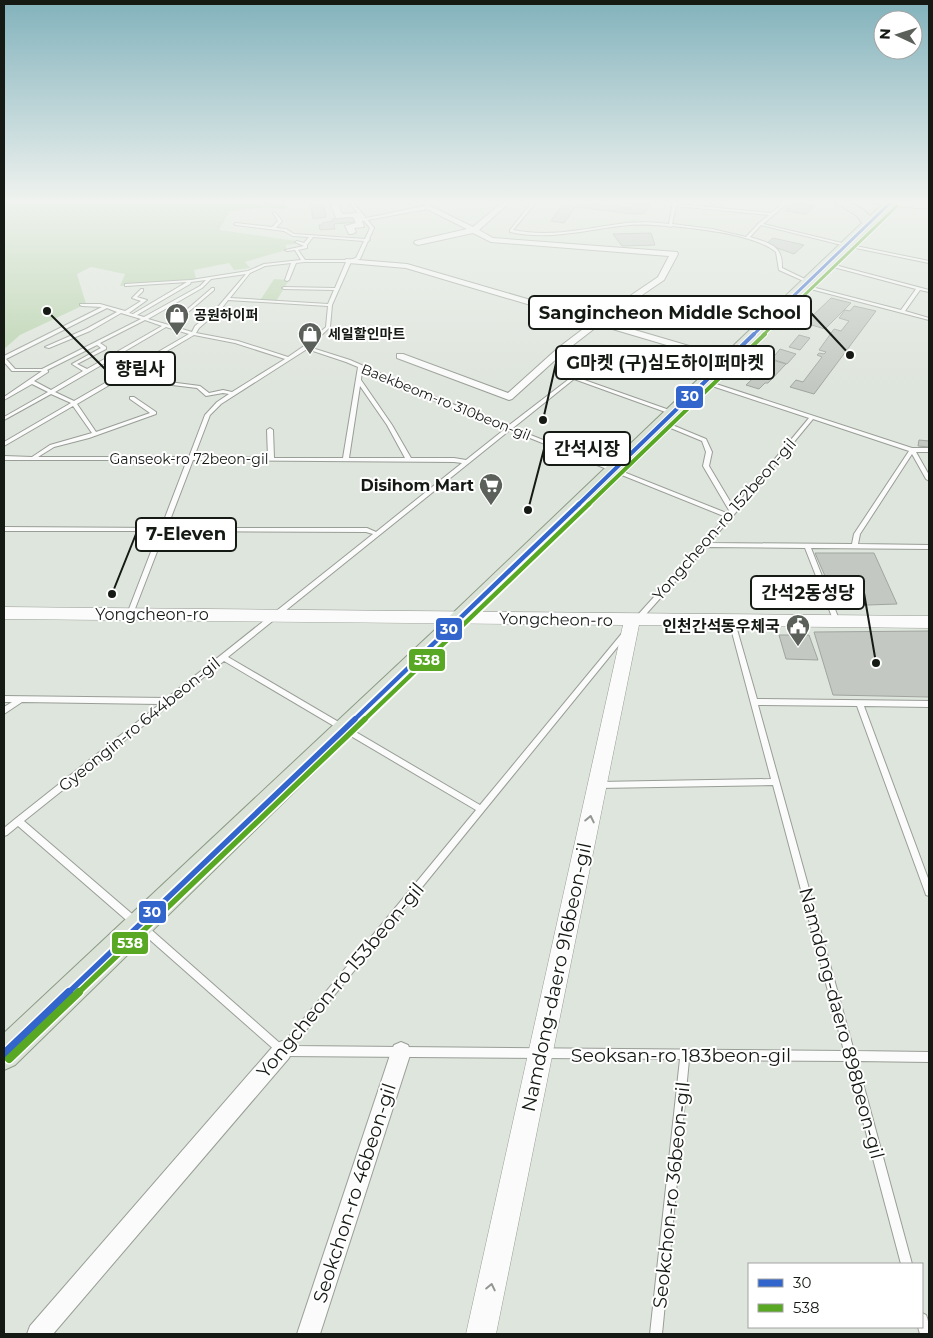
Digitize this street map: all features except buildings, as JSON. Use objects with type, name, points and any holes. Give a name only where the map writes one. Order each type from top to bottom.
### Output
[{"type":"main road","points":[[4,1054],[462,617],[827,264]]},
{"type":"street","points":[[377,263],[407,266],[727,360]]},
{"type":"street","points":[[400,356],[509,397],[561,350],[597,322],[661,278],[669,263]]},
{"type":"street","name":"Yongcheon-ro","points":[[4,613],[462,617],[633,622],[929,622]]},
{"type":"street","name":"Namdong-daero 916beon-gil","points":[[481,1334],[633,622]]},
{"type":"street","name":"Yongcheon-ro 153beon-gil","points":[[38,1334],[282,1051]]},
{"type":"street","name":"Seokchon-ro 46beon-gil","points":[[308,1334],[401,1052]]},
{"type":"lane","points":[[126,284],[191,281],[249,272],[264,265],[280,263]]},
{"type":"lane","points":[[286,280],[293,263]]},
{"type":"lane","points":[[130,614],[208,415],[219,403],[306,347],[328,327],[330,305],[348,263]]},
{"type":"lane","points":[[780,263],[780,269],[806,284],[929,319]]},
{"type":"lane","points":[[827,264],[929,291]]},
{"type":"lane","points":[[4,444],[193,334],[197,327],[219,309],[249,272]]},
{"type":"lane","points":[[106,307],[4,358],[14,370],[43,370],[146,318],[201,287],[210,278]]},
{"type":"lane","points":[[134,315],[191,281]]},
{"type":"lane","points":[[4,419],[50,391],[168,326],[213,289],[201,287]]},
{"type":"lane","points":[[284,288],[336,289]]},
{"type":"lane","points":[[902,312],[919,288]]},
{"type":"lane","points":[[47,347],[88,330],[145,300],[134,298],[142,290]]},
{"type":"lane","points":[[228,299],[330,305]]},
{"type":"lane","points":[[82,305],[106,307],[193,334],[236,342],[288,358]]},
{"type":"lane","points":[[219,309],[251,314]]},
{"type":"lane","points":[[86,371],[74,364],[104,348],[97,343]]},
{"type":"lane","name":"Baekbeom-ro 310beon-gil","points":[[306,347],[348,361],[360,368],[613,471],[731,514]]},
{"type":"lane","points":[[116,354],[127,358],[113,366],[127,372]]},
{"type":"lane","points":[[134,368],[169,377],[166,383],[198,387],[208,395],[223,391],[233,394]]},
{"type":"lane","points":[[346,459],[360,368]]},
{"type":"lane","points":[[4,399],[46,371],[43,370]]},
{"type":"lane","name":"Gyeongin-ro 644beon-gil","points":[[4,833],[573,377],[668,418]]},
{"type":"lane","points":[[358,380],[374,406],[389,425],[409,460]]},
{"type":"lane","points":[[30,381],[74,403],[95,434]]},
{"type":"lane","points":[[705,382],[912,450],[929,450]]},
{"type":"lane","name":"Ganseok-ro 72beon-gil","points":[[33,458],[51,445],[95,434],[154,413],[132,398]]},
{"type":"lane","name":"Yongcheon-ro 152beon-gil","points":[[633,622],[704,545],[812,417]]},
{"type":"lane","points":[[668,418],[704,440],[708,452],[706,466],[731,514]]},
{"type":"lane","points":[[270,430],[271,459]]},
{"type":"lane","points":[[912,450],[929,479]]},
{"type":"lane","points":[[855,546],[857,534],[912,450]]},
{"type":"lane","name":"Ganseok-ro 72beon-gil","points":[[4,458],[346,459],[466,462]]},
{"type":"lane","points":[[4,529],[367,530],[377,534]]},
{"type":"lane","points":[[704,545],[929,547]]},
{"type":"lane","points":[[807,546],[838,622]]},
{"type":"lane","name":"Namdong-daero 898beon-gil","points":[[732,621],[907,1263]]},
{"type":"lane","name":"Yongcheon-ro 153beon-gil","points":[[282,1051],[633,622]]},
{"type":"lane","points":[[223,657],[481,809]]},
{"type":"lane","points":[[4,699],[168,701]]},
{"type":"lane","points":[[4,711],[20,699]]},
{"type":"lane","points":[[754,702],[929,704]]},
{"type":"lane","points":[[859,703],[929,892]]},
{"type":"lane","points":[[597,785],[776,782]]},
{"type":"lane","points":[[18,822],[282,1051]]},
{"type":"lane","name":"Seoksan-ro 183beon-gil","points":[[282,1051],[929,1057]]},
{"type":"lane","name":"Seokchon-ro 36beon-gil","points":[[656,1334],[685,1055]]},
{"type":"green space","points":[[4,263],[227,263],[194,270],[196,279],[172,283],[120,286],[125,274],[91,267],[77,274],[86,304],[20,335],[4,349]]},
{"type":"green space","points":[[229,263],[246,263],[250,268],[234,270]]},
{"type":"green space","points":[[274,279],[289,280],[275,303],[259,302]]},
{"type":"transit line","name":"30","points":[[4,1054],[462,617],[827,263]]},
{"type":"transit line","name":"538","points":[[9,1059],[467,622],[838,263]]},
{"type":"place","name":"향림사","points":[[47,311]]},
{"type":"place","name":"공원하이퍼","points":[[177,336]]},
{"type":"place","name":"세일할인마트","points":[[310,355]]},
{"type":"place","name":"Sangincheon Middle School","points":[[850,355]]},
{"type":"place","name":"G마켓 (구)심도하이퍼마켓","points":[[543,420]]},
{"type":"place","name":"Disihom Mart","points":[[491,506]]},
{"type":"place","name":"간석시장","points":[[528,510]]},
{"type":"place","name":"7-Eleven","points":[[112,594]]},
{"type":"place","name":"인천간석동우체국","points":[[798,647]]},
{"type":"place","name":"간석2동성당","points":[[876,663]]}]
